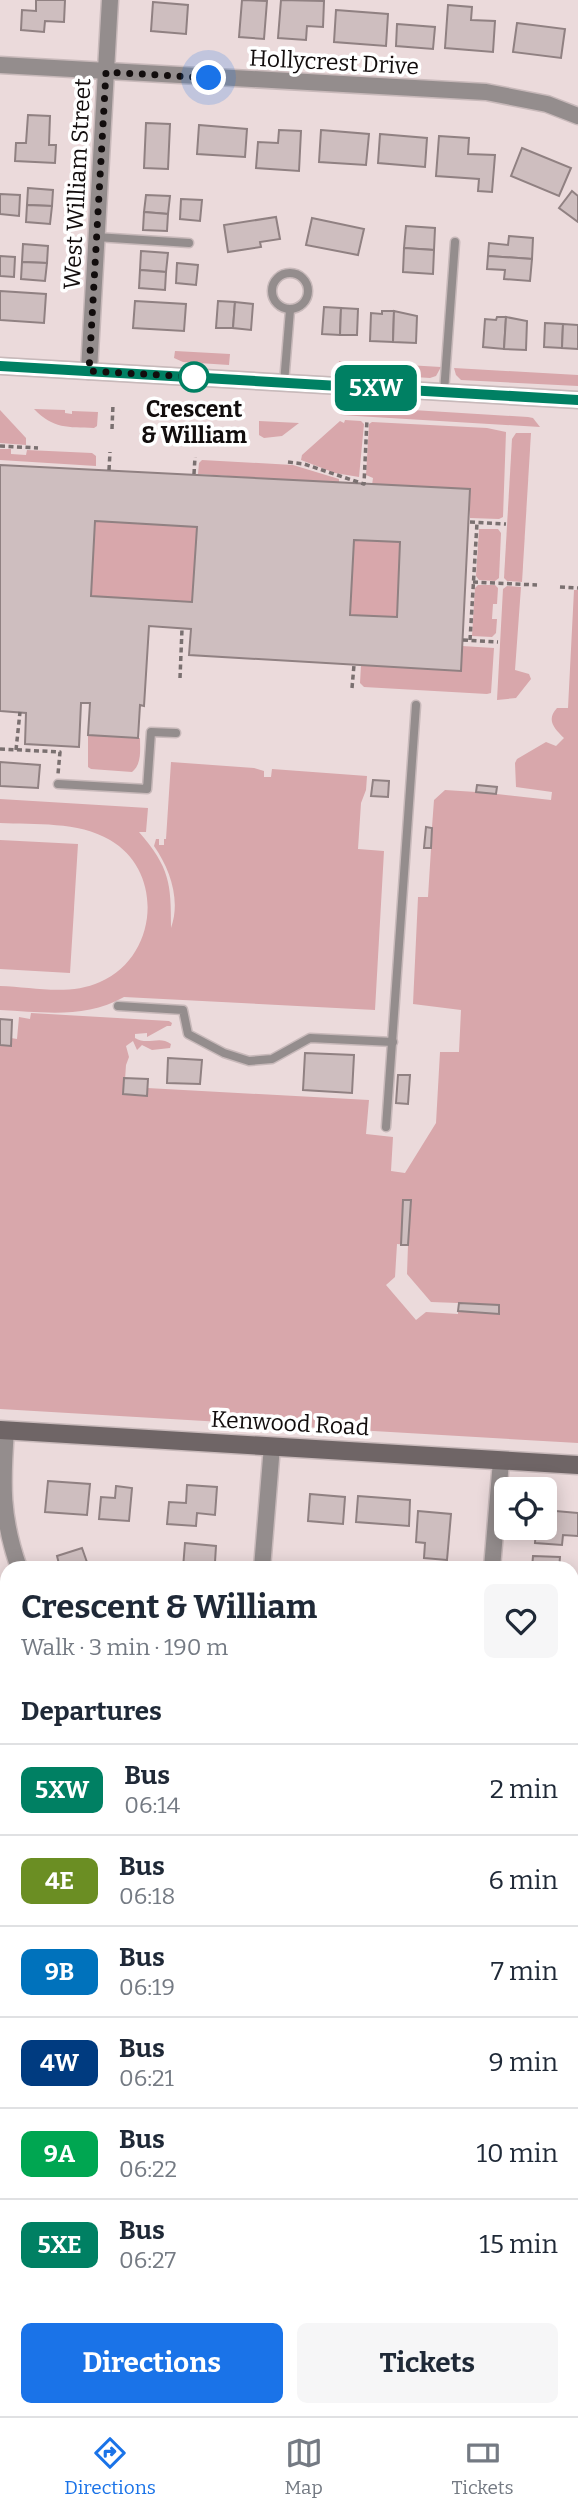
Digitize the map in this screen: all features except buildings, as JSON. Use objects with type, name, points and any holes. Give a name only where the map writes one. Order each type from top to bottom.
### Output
[{"type":"street","name":"West William Street","points":[[89,371],[110,0]]},
{"type":"street","name":"Hollycrest Drive","points":[[0,65],[486,92],[547,103],[578,116]]},
{"type":"street","points":[[0,366],[578,400]]},
{"type":"street","points":[[3,1430],[4,1512],[8,1538],[16,1561]]},
{"type":"street","name":"Kenwood Road","points":[[3,1430],[578,1465]]},
{"type":"street","points":[[263,1561],[272,1446]]},
{"type":"street","points":[[493,1561],[501,1461]]},
{"type":"lane","points":[[96,237],[188,243]]},
{"type":"lane","points":[[444,392],[455,242]]},
{"type":"lane","points":[[292,273],[298,274],[307,283],[309,295],[302,306],[290,310],[284,309],[275,301],[272,290],[281,275],[292,273]]},
{"type":"lane","points":[[284,383],[290,310]]},
{"type":"lane","points":[[386,1127],[416,705]]},
{"type":"lane","points":[[58,784],[146,789],[150,732],[176,733]]},
{"type":"lane","points":[[118,1006],[183,1010],[188,1034],[224,1053],[249,1060],[272,1059],[310,1038],[393,1042]]},
{"type":"path","points":[[112,429],[113,404]]},
{"type":"path","points":[[288,462],[304,464],[364,484],[367,419]]},
{"type":"path","points":[[0,446],[38,448]]},
{"type":"path","points":[[109,470],[110,452]]},
{"type":"path","points":[[194,474],[195,457]]},
{"type":"path","points":[[470,522],[506,524]]},
{"type":"path","points":[[470,640],[477,523]]},
{"type":"path","points":[[473,582],[537,585]]},
{"type":"path","points":[[560,587],[578,588]]},
{"type":"path","points":[[180,678],[182,629]]},
{"type":"path","points":[[463,640],[498,642]]},
{"type":"path","points":[[352,688],[354,665]]},
{"type":"path","points":[[16,750],[20,712]]},
{"type":"path","points":[[0,749],[60,752],[58,784]]},
{"type":"shaded area","points":[[175,351],[230,354],[229,365],[183,362],[174,358]]},
{"type":"shaded area","points":[[339,361],[441,367],[436,376],[430,378],[338,372]]},
{"type":"shaded area","points":[[454,368],[578,375],[578,386],[461,380]]},
{"type":"shaded area","points":[[364,407],[528,417],[533,418],[540,427],[340,415],[351,409]]},
{"type":"shaded area","points":[[34,409],[65,410],[65,413],[72,414],[72,411],[98,412],[97,426],[61,426],[41,416]]},
{"type":"shaded area","points":[[0,410],[26,438],[26,445],[0,443]]},
{"type":"shaded area","points":[[345,420],[361,421],[364,424],[359,477],[335,473],[301,460],[302,455],[340,421],[344,423]]},
{"type":"shaded area","points":[[259,421],[299,423],[282,436],[264,438],[259,435]]},
{"type":"shaded area","points":[[372,422],[487,428],[506,432],[503,517],[470,518],[470,489],[372,485],[373,478],[366,475],[369,424]]},
{"type":"shaded area","points":[[516,433],[531,433],[522,582],[507,581],[504,578],[512,439]]},
{"type":"shaded area","points":[[0,449],[11,449],[11,454],[26,455],[27,450],[92,453],[96,456],[96,466],[0,460]]},
{"type":"shaded area","points":[[202,460],[293,465],[339,479],[339,483],[198,474]]},
{"type":"shaded area","points":[[95,521],[197,527],[192,602],[91,596]]},
{"type":"shaded area","points":[[479,529],[498,529],[501,533],[499,578],[495,581],[479,580],[476,576]]},
{"type":"shaded area","points":[[354,540],[400,542],[397,617],[350,615]]},
{"type":"shaded area","points":[[478,585],[495,585],[498,588],[492,619],[497,619],[496,633],[492,637],[472,636],[475,588]]},
{"type":"shaded area","points":[[507,586],[521,587],[515,670],[529,674],[531,679],[516,698],[497,700],[503,589]]},
{"type":"shaded area","points":[[574,590],[578,590],[578,1443],[0,1409],[0,1045],[10,1046],[11,1038],[17,1039],[19,1017],[30,1019],[31,1013],[172,1023],[171,1026],[147,1037],[147,1033],[135,1034],[135,1038],[144,1041],[167,1041],[171,1044],[170,1048],[152,1050],[142,1045],[137,1050],[133,1041],[126,1046],[129,1057],[124,1094],[146,1096],[147,1088],[369,1100],[366,1134],[393,1137],[391,1171],[405,1173],[436,1123],[440,1052],[459,1052],[461,1010],[413,1004],[418,897],[428,897],[431,849],[424,848],[426,827],[432,827],[434,800],[445,790],[476,792],[477,785],[497,787],[497,794],[551,800],[552,792],[516,787],[515,763],[517,759],[546,742],[556,746],[564,738],[554,727],[552,716],[557,708],[568,708]],"holes":[[[397,1244],[408,1245],[407,1274],[431,1302],[458,1303],[458,1314],[426,1312],[416,1320],[386,1285],[395,1277]]]},
{"type":"shaded area","points":[[462,646],[494,648],[491,693],[364,687],[360,683],[361,665],[461,670]]},
{"type":"shaded area","points":[[88,735],[140,738],[140,757],[135,769],[132,772],[88,767]]},
{"type":"shaded area","points":[[171,762],[254,768],[264,771],[264,777],[271,777],[272,769],[367,776],[361,803],[358,849],[384,851],[375,1010],[124,997],[94,1009],[64,1013],[0,1010],[0,986],[76,989],[100,982],[119,970],[134,954],[143,935],[147,914],[146,892],[140,872],[128,854],[110,840],[84,830],[42,824],[0,823],[0,799],[148,808],[146,832],[139,832],[157,856],[167,877],[171,928],[175,907],[172,885],[154,846],[156,839],[159,839],[159,845],[164,845],[166,839]]},
{"type":"shaded area","points":[[0,840],[78,844],[70,973],[0,969]]},
{"type":"bus line","name":"5XW","points":[[0,366],[578,400]]},
{"type":"place","name":"Crescent & William","points":[[194,377]]},
{"type":"route","points":[[194,377],[89,371],[106,72],[209,78]]}]
